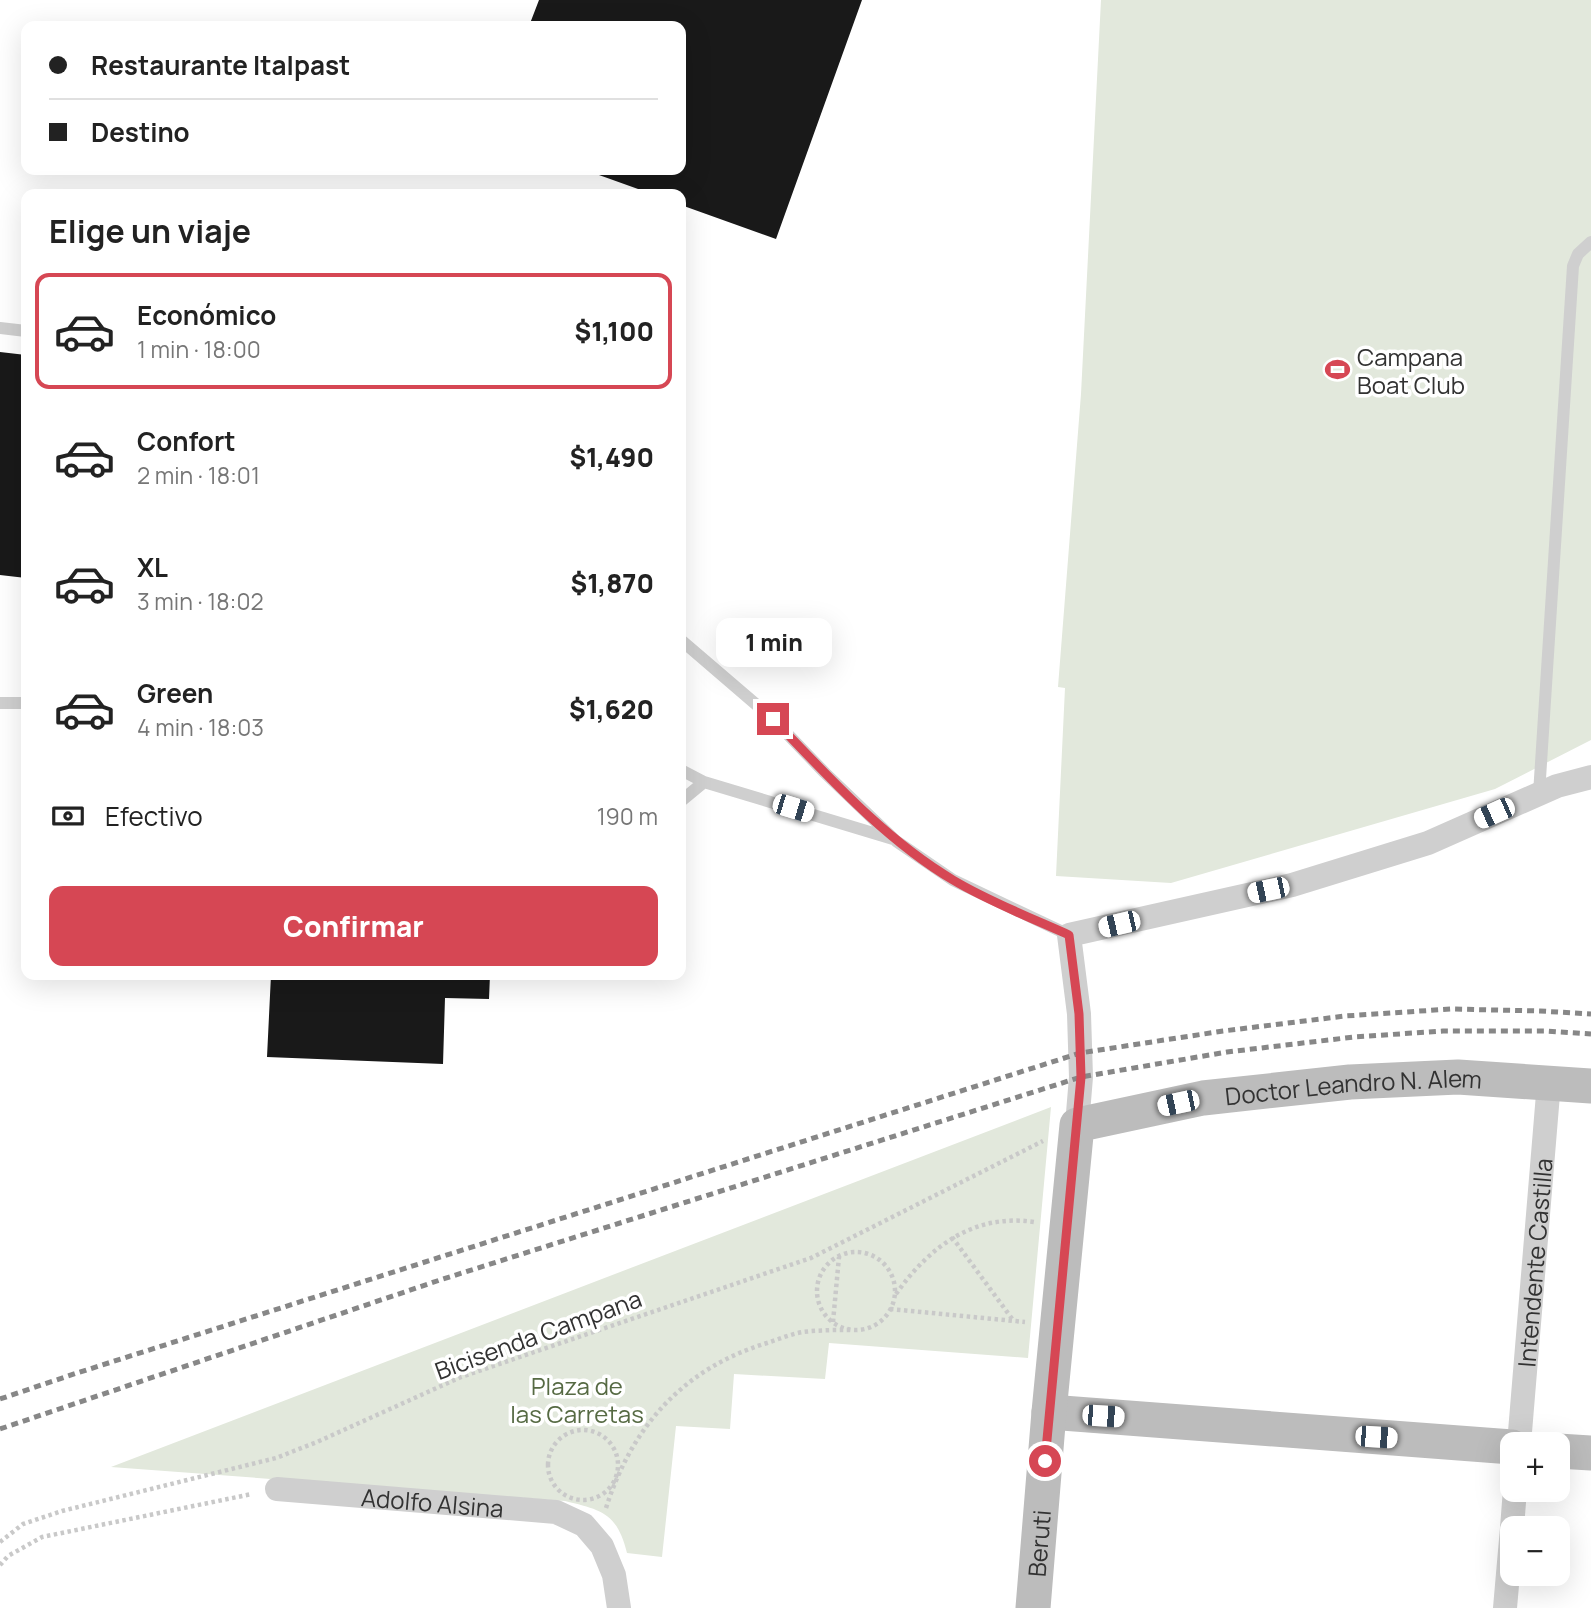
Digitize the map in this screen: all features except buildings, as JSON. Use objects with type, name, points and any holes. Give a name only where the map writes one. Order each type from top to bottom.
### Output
[{"type":"street","points":[[1069,935],[1292,885],[1428,843],[1557,786],[1591,777]]},
{"type":"street","name":"Beruti","points":[[1033,1608],[1081,1077],[1079,1014],[1069,935]]},
{"type":"street","name":"Doctor Leandro N. Alem","points":[[1076,1125],[1203,1098],[1350,1082],[1458,1077],[1591,1086]]},
{"type":"street","name":"Intendente Castilla","points":[[1520,1432],[1549,1082]]},
{"type":"street","points":[[1049,1412],[1500,1446]]},
{"type":"street","points":[[1570,1452],[1591,1454]]},
{"type":"street","name":"Adolfo Alsina","points":[[277,1489],[556,1512],[590,1532]]},
{"type":"street","points":[[590,1532],[602,1546],[614,1575],[619,1608]]},
{"type":"street","points":[[1505,1608],[1507,1586]]},
{"type":"lane","points":[[1539,794],[1573,266],[1578,254],[1591,242]]},
{"type":"lane","points":[[0,328],[21,330]]},
{"type":"lane","points":[[686,644],[773,719],[896,841],[953,880],[1069,935]]},
{"type":"lane","points":[[0,703],[21,703]]},
{"type":"lane","points":[[686,773],[704,782],[896,841]]},
{"type":"lane","points":[[686,797],[704,782]]},
{"type":"path","name":"Bicisenda Campana","points":[[0,1542],[23,1524],[62,1511],[276,1458],[461,1377],[811,1258],[1076,1125]]},
{"type":"path","points":[[590,1532],[638,1437],[664,1403],[687,1383],[720,1362],[755,1346],[802,1332],[865,1329],[878,1323],[887,1315],[895,1295],[908,1276],[952,1237],[973,1227],[997,1220],[1021,1220],[1066,1227]]},
{"type":"path","points":[[952,1237],[1013,1320]]},
{"type":"path","points":[[852,1330],[833,1322],[822,1311],[817,1287],[827,1265],[849,1253],[875,1257],[893,1276],[895,1295]]},
{"type":"path","points":[[833,1322],[839,1257]]},
{"type":"path","points":[[890,1309],[1057,1324]]},
{"type":"path","points":[[586,1430],[607,1439],[618,1458],[615,1480],[609,1490],[599,1497],[578,1500],[566,1496],[550,1478],[548,1466],[555,1444],[564,1436],[586,1430]]},
{"type":"path","points":[[0,1565],[8,1556],[42,1538],[277,1489]]},
{"type":"green space","name":"Campana Boat Club","points":[[1101,0],[1591,0],[1591,740],[1495,789],[1171,883],[1056,876],[1065,688],[1058,687],[1081,394]]},
{"type":"green space","name":"Plaza de las Carretas","points":[[1051,1107],[1028,1358],[829,1343],[825,1379],[734,1374],[730,1429],[676,1426],[662,1557],[627,1553],[618,1529],[606,1515],[565,1501],[111,1467]]},
{"type":"railway","points":[[0,1399],[1080,1053],[1345,1016],[1451,1009],[1591,1014]]},
{"type":"railway","points":[[0,1429],[440,1280],[1081,1077],[1227,1052],[1354,1037],[1443,1031],[1591,1034]]},
{"type":"place","name":"Campana Boat Club","points":[[1337,370]]},
{"type":"route","points":[[773,719],[896,841],[953,880],[1069,935],[1079,1014],[1081,1077],[1045,1461]]}]
